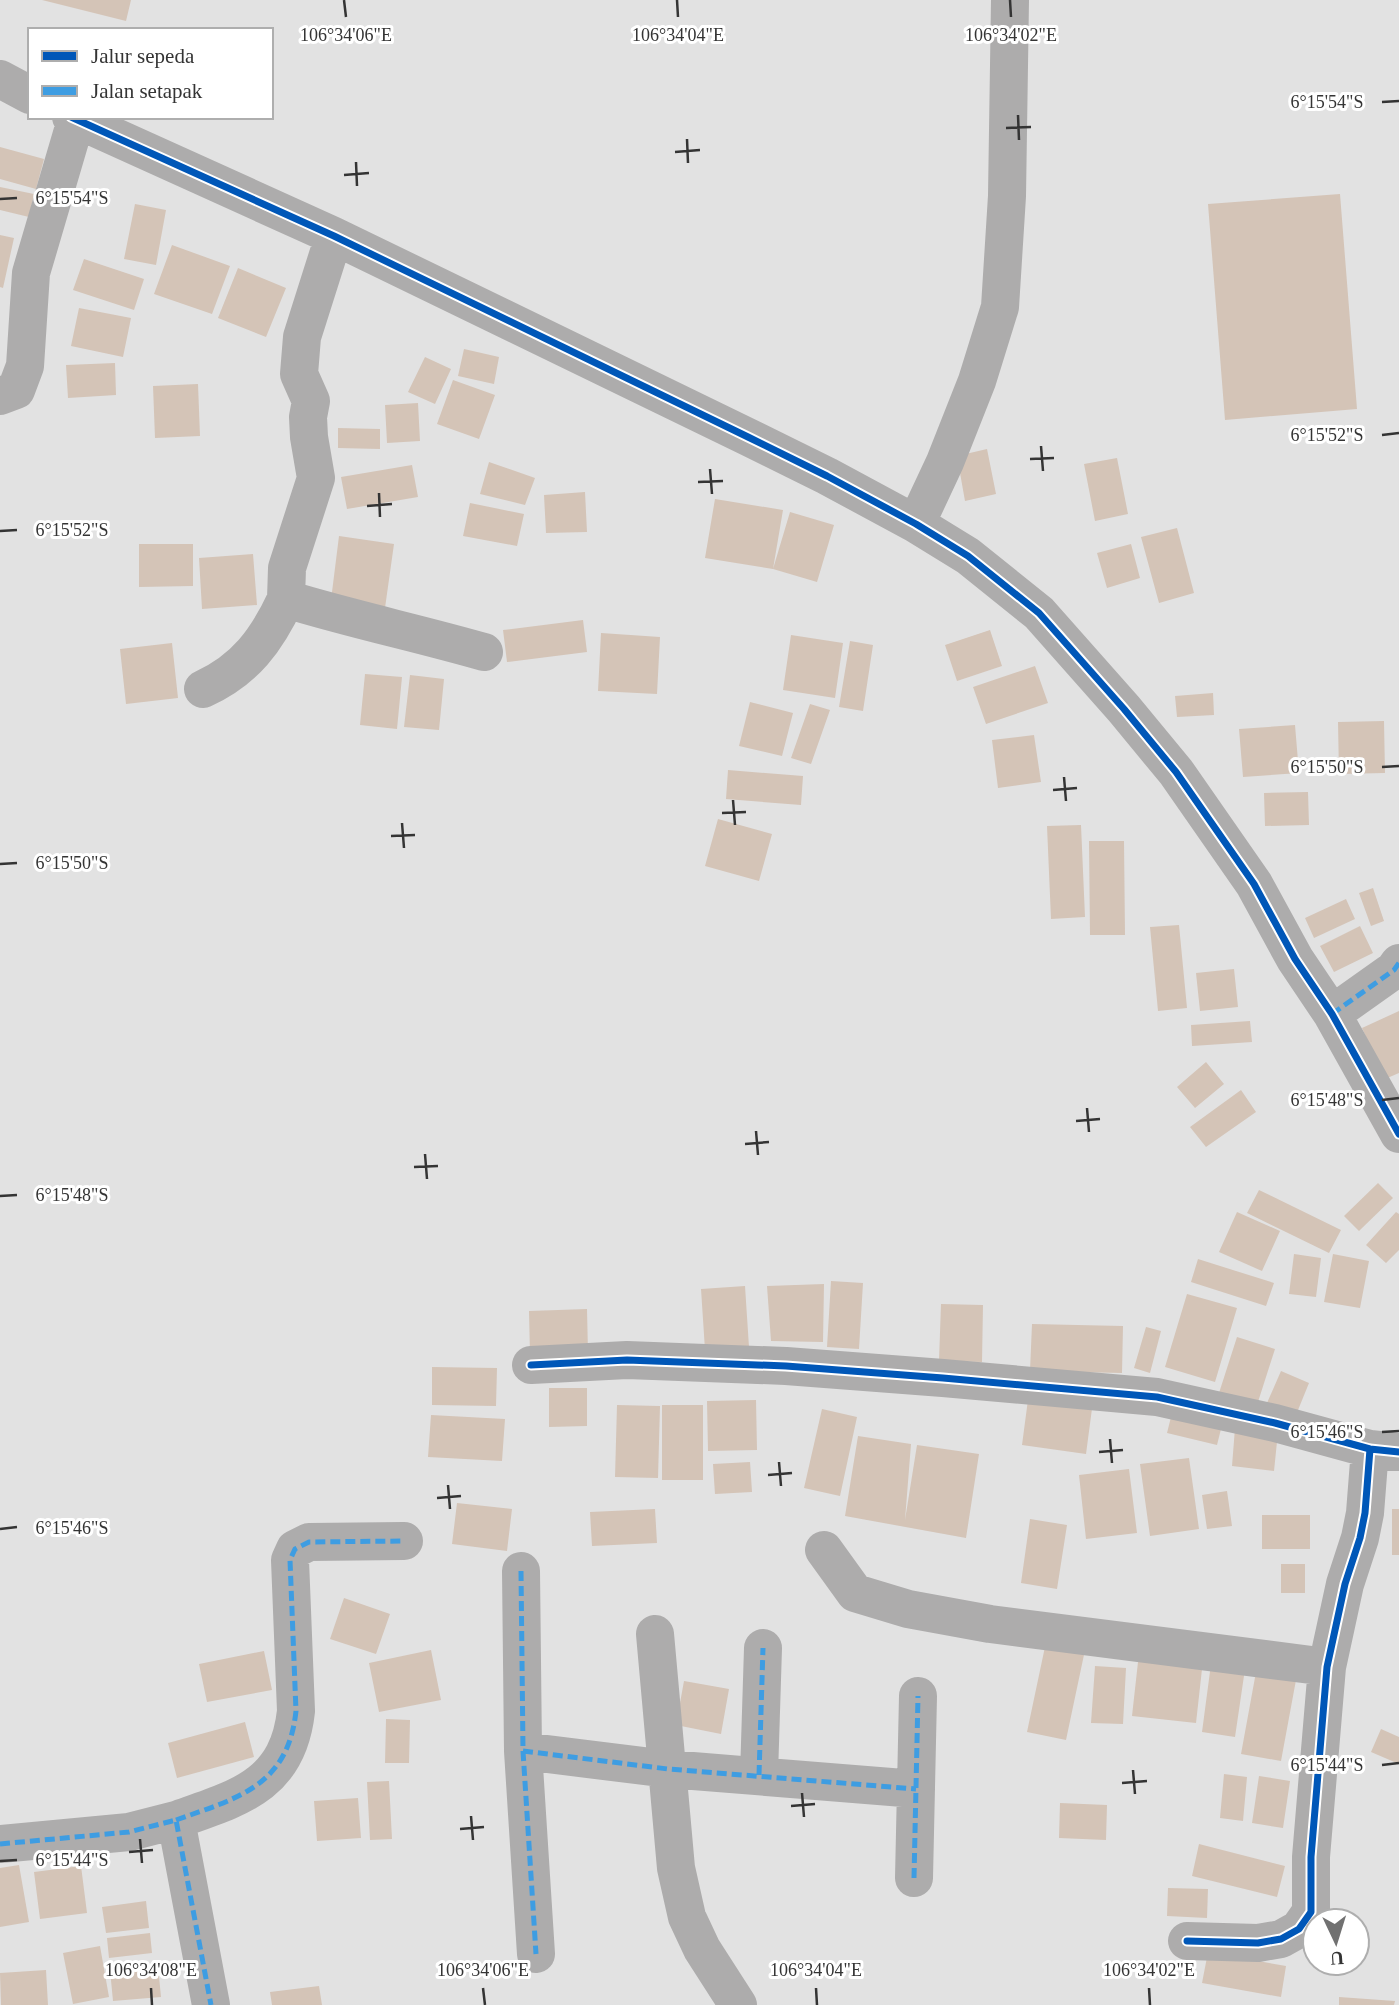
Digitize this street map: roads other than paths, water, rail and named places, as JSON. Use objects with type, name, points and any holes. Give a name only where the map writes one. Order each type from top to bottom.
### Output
[{"type":"street","points":[[916,524],[945,462],[977,381],[1000,307],[1007,196],[1010,0]]},
{"type":"street","points":[[0,79],[28,94]]},
{"type":"street","points":[[0,396],[16,390],[25,366],[31,273],[74,119],[334,236],[804,465],[916,524],[968,556],[1039,613],[1176,772],[1254,884],[1295,959],[1332,1014],[1399,1134]]},
{"type":"street","points":[[203,689],[235,671],[251,655],[271,631],[286,599],[287,568],[316,478],[309,437],[308,417],[311,401],[299,374],[302,337],[334,236]]},
{"type":"street","points":[[286,599],[341,616],[484,652]]},
{"type":"street","points":[[1332,1014],[1399,964]]},
{"type":"street","points":[[531,1364],[627,1360],[786,1367],[1157,1397],[1384,1450],[1345,1584],[1327,1667],[1311,1857],[1311,1912],[1299,1929],[1281,1939],[1258,1943],[1188,1941]]},
{"type":"street","points":[[0,1844],[129,1832],[223,1804],[271,1776],[283,1759],[294,1729],[296,1711],[290,1560],[295,1549],[309,1542],[404,1541]]},
{"type":"street","points":[[824,1550],[855,1593],[908,1609],[990,1625],[1327,1667]]},
{"type":"street","points":[[521,1570],[523,1751],[536,1954]]},
{"type":"street","points":[[654,1634],[676,1868],[687,1917],[702,1949],[738,2005]]},
{"type":"street","points":[[758,1775],[763,1648]]},
{"type":"street","points":[[914,1878],[918,1696]]},
{"type":"street","points":[[523,1751],[668,1769],[916,1789]]},
{"type":"street","points":[[176,1820],[212,2005]]}]
